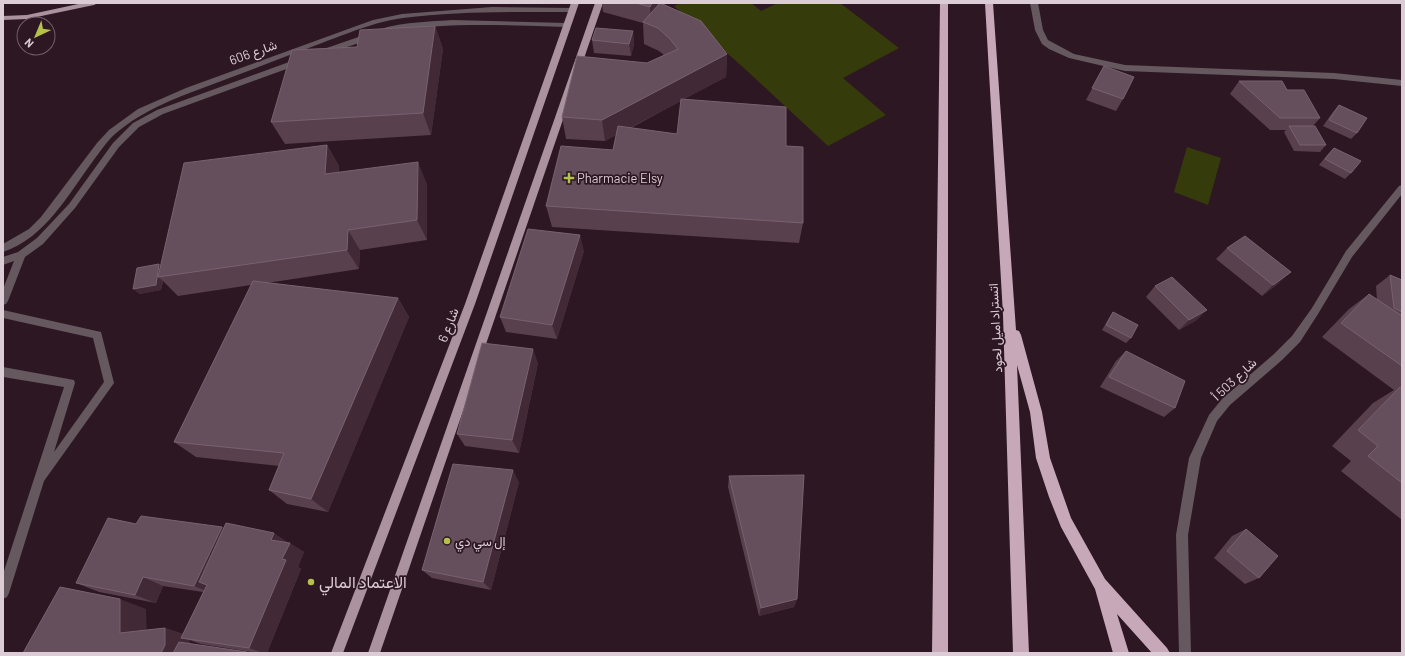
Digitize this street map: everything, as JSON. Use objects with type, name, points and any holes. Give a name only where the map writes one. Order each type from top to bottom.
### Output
[{"type":"highway","points":[[940,653],[944,3]]},
{"type":"highway","name":"اتستراد اميل لحود","points":[[988,3],[1009,315],[1022,653]]},
{"type":"highway","points":[[1009,315],[1036,412],[1043,458],[1056,497],[1081,551],[1100,584],[1162,653]]},
{"type":"highway","points":[[1100,584],[1121,653]]},
{"type":"main road","points":[[3,18],[27,17],[94,3]]},
{"type":"main road","points":[[374,653],[599,3]]},
{"type":"main road","name":"شارع 6","points":[[337,653],[470,304],[566,25],[574,7]]},
{"type":"street","points":[[1034,3],[1039,30],[1045,42],[1052,47],[1072,56],[1125,68],[1334,76],[1402,83]]},
{"type":"street","name":"شارع 606","points":[[3,248],[32,232],[44,220],[100,145],[112,132],[125,121],[141,111],[189,90],[327,39],[395,17],[492,9],[574,7]]},
{"type":"street","name":"شارع 606","points":[[3,261],[21,255],[40,241],[72,206],[116,145],[136,125],[160,112],[385,30],[407,26],[496,22],[566,25]]},
{"type":"street","points":[[125,121],[136,125]]},
{"type":"street","name":"شارع 503 أ","points":[[1185,653],[1182,535],[1195,458],[1213,418],[1226,402],[1278,358],[1296,339],[1349,254],[1402,188]]},
{"type":"street","points":[[3,302],[21,255]]},
{"type":"street","points":[[3,314],[97,334],[109,383],[36,485]]},
{"type":"street","points":[[3,372],[70,383],[36,485],[3,593]]},
{"type":"green space","points":[[681,3],[751,3],[761,11],[778,3],[840,3],[899,48],[843,78],[886,115],[828,146],[674,6]]},
{"type":"green space","points":[[1187,147],[1221,158],[1208,205],[1174,192]]},
{"type":"building","points":[[636,3],[652,3],[650,7]]},
{"type":"building","points":[[660,3],[701,21],[727,54],[602,120],[562,117],[577,56],[647,63],[678,49],[658,28],[643,22]]},
{"type":"building","points":[[435,26],[423,113],[271,122],[292,50],[357,47],[360,30]]},
{"type":"building","points":[[596,28],[633,31],[629,44],[592,40]]},
{"type":"building","points":[[1104,66],[1134,77],[1123,99],[1092,88]]},
{"type":"building","points":[[1239,81],[1282,81],[1287,90],[1304,90],[1320,118],[1280,118]]},
{"type":"building","points":[[681,99],[786,107],[786,146],[803,147],[803,223],[546,206],[561,146],[613,150],[618,126],[677,134]]},
{"type":"building","points":[[1339,105],[1367,118],[1357,133],[1329,120]]},
{"type":"building","points":[[1289,126],[1315,126],[1326,145],[1300,145]]},
{"type":"building","points":[[327,145],[325,174],[418,162],[417,220],[348,230],[347,250],[158,277],[184,163]]},
{"type":"building","points":[[1334,148],[1361,161],[1351,173],[1325,159]]},
{"type":"building","points":[[528,229],[580,235],[552,325],[500,317]]},
{"type":"building","points":[[1245,236],[1291,272],[1273,285],[1227,248]]},
{"type":"building","points":[[159,264],[156,285],[133,289],[137,268]]},
{"type":"building","points":[[1390,275],[1402,280],[1402,312],[1394,308]]},
{"type":"building","points":[[1172,277],[1207,310],[1189,320],[1155,286]]},
{"type":"building","points":[[253,281],[398,298],[311,499],[269,490],[284,453],[174,442]]},
{"type":"building","points":[[1369,294],[1402,316],[1402,366],[1341,323]]},
{"type":"building","points":[[1113,312],[1138,325],[1131,338],[1106,325]]},
{"type":"building","points":[[482,343],[533,349],[512,440],[457,434]]},
{"type":"building","points":[[1126,351],[1185,381],[1175,408],[1109,377]]},
{"type":"building","points":[[1400,387],[1402,388],[1402,483],[1368,456],[1378,446],[1358,430]]},
{"type":"building","points":[[453,464],[513,470],[483,582],[422,570]]},
{"type":"building","points":[[804,475],[797,599],[761,608],[729,476]]},
{"type":"building","points":[[141,516],[222,527],[194,586],[143,577],[135,595],[76,583],[108,518],[136,524]]},
{"type":"building","points":[[226,523],[274,533],[271,540],[290,543],[282,559],[286,560],[249,648],[181,638],[207,585],[199,582]]},
{"type":"building","points":[[1246,529],[1278,556],[1259,578],[1227,551]]},
{"type":"building","points":[[60,587],[120,599],[120,633],[165,628],[165,645],[161,653],[23,653]]},
{"type":"building","points":[[179,642],[247,652],[173,653]]},
{"type":"place","name":"Pharmacie Elsy","points":[[569,178]]},
{"type":"place","name":"إل سي دي","points":[[447,541]]},
{"type":"place","name":"الاعتماد المالي","points":[[311,582]]}]
